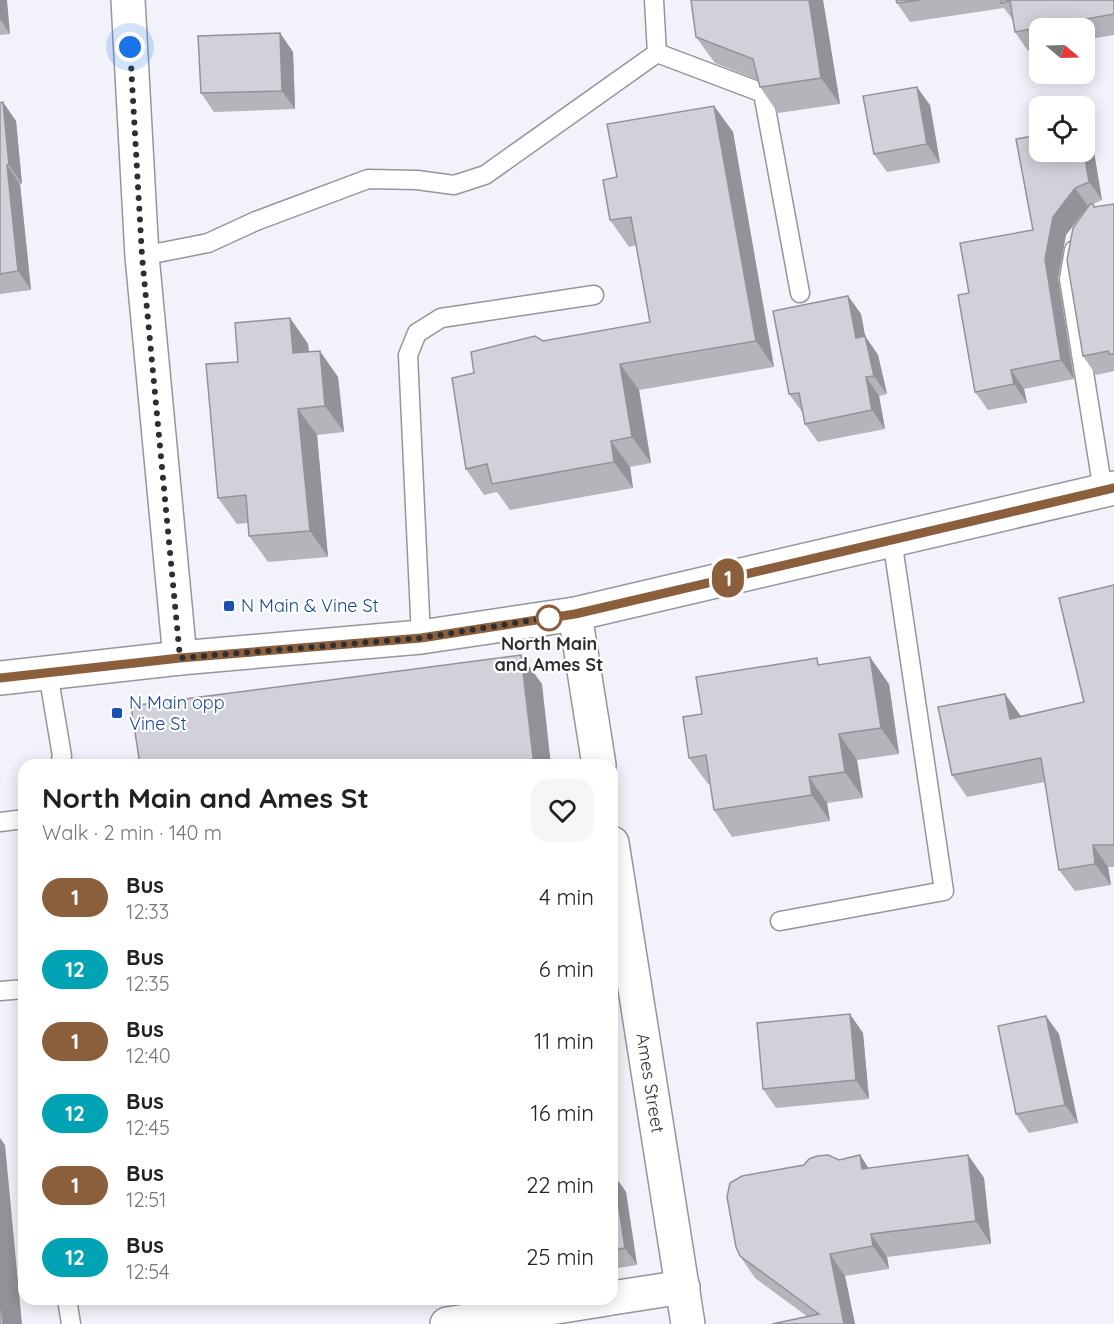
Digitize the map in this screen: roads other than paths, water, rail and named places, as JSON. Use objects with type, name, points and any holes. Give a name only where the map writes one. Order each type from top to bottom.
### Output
[{"type":"street","points":[[129,0],[142,256],[180,658]]},
{"type":"street","points":[[0,678],[180,658],[421,638],[575,614],[1109,490]]},
{"type":"street","points":[[575,614],[598,759]]},
{"type":"street","name":"Ames Street","points":[[618,917],[622,966],[688,1324]]},
{"type":"street","points":[[618,1297],[683,1287]]},
{"type":"street","points":[[447,1324],[569,1305]]},
{"type":"lane","points":[[654,0],[657,53]]},
{"type":"lane","points":[[142,256],[208,243],[285,210],[368,179],[417,180],[454,185],[485,175],[657,53]]},
{"type":"lane","points":[[657,53],[763,93],[800,292]]},
{"type":"lane","points":[[1082,232],[1075,242],[1069,279],[1109,490]]},
{"type":"lane","points":[[421,638],[408,355],[417,333],[441,318],[594,295]]},
{"type":"lane","points":[[780,921],[945,891],[892,539]]},
{"type":"lane","points":[[48,673],[61,759]]},
{"type":"lane","points":[[0,822],[18,820]]},
{"type":"lane","points":[[0,991],[18,990]]},
{"type":"lane","points":[[68,1305],[71,1324]]},
{"type":"place","name":"N Main & Vine St","points":[[229,606]]},
{"type":"place","name":"North Main and Ames St","points":[[549,618]]},
{"type":"place","name":"N Main opp Vine St","points":[[117,713]]}]
